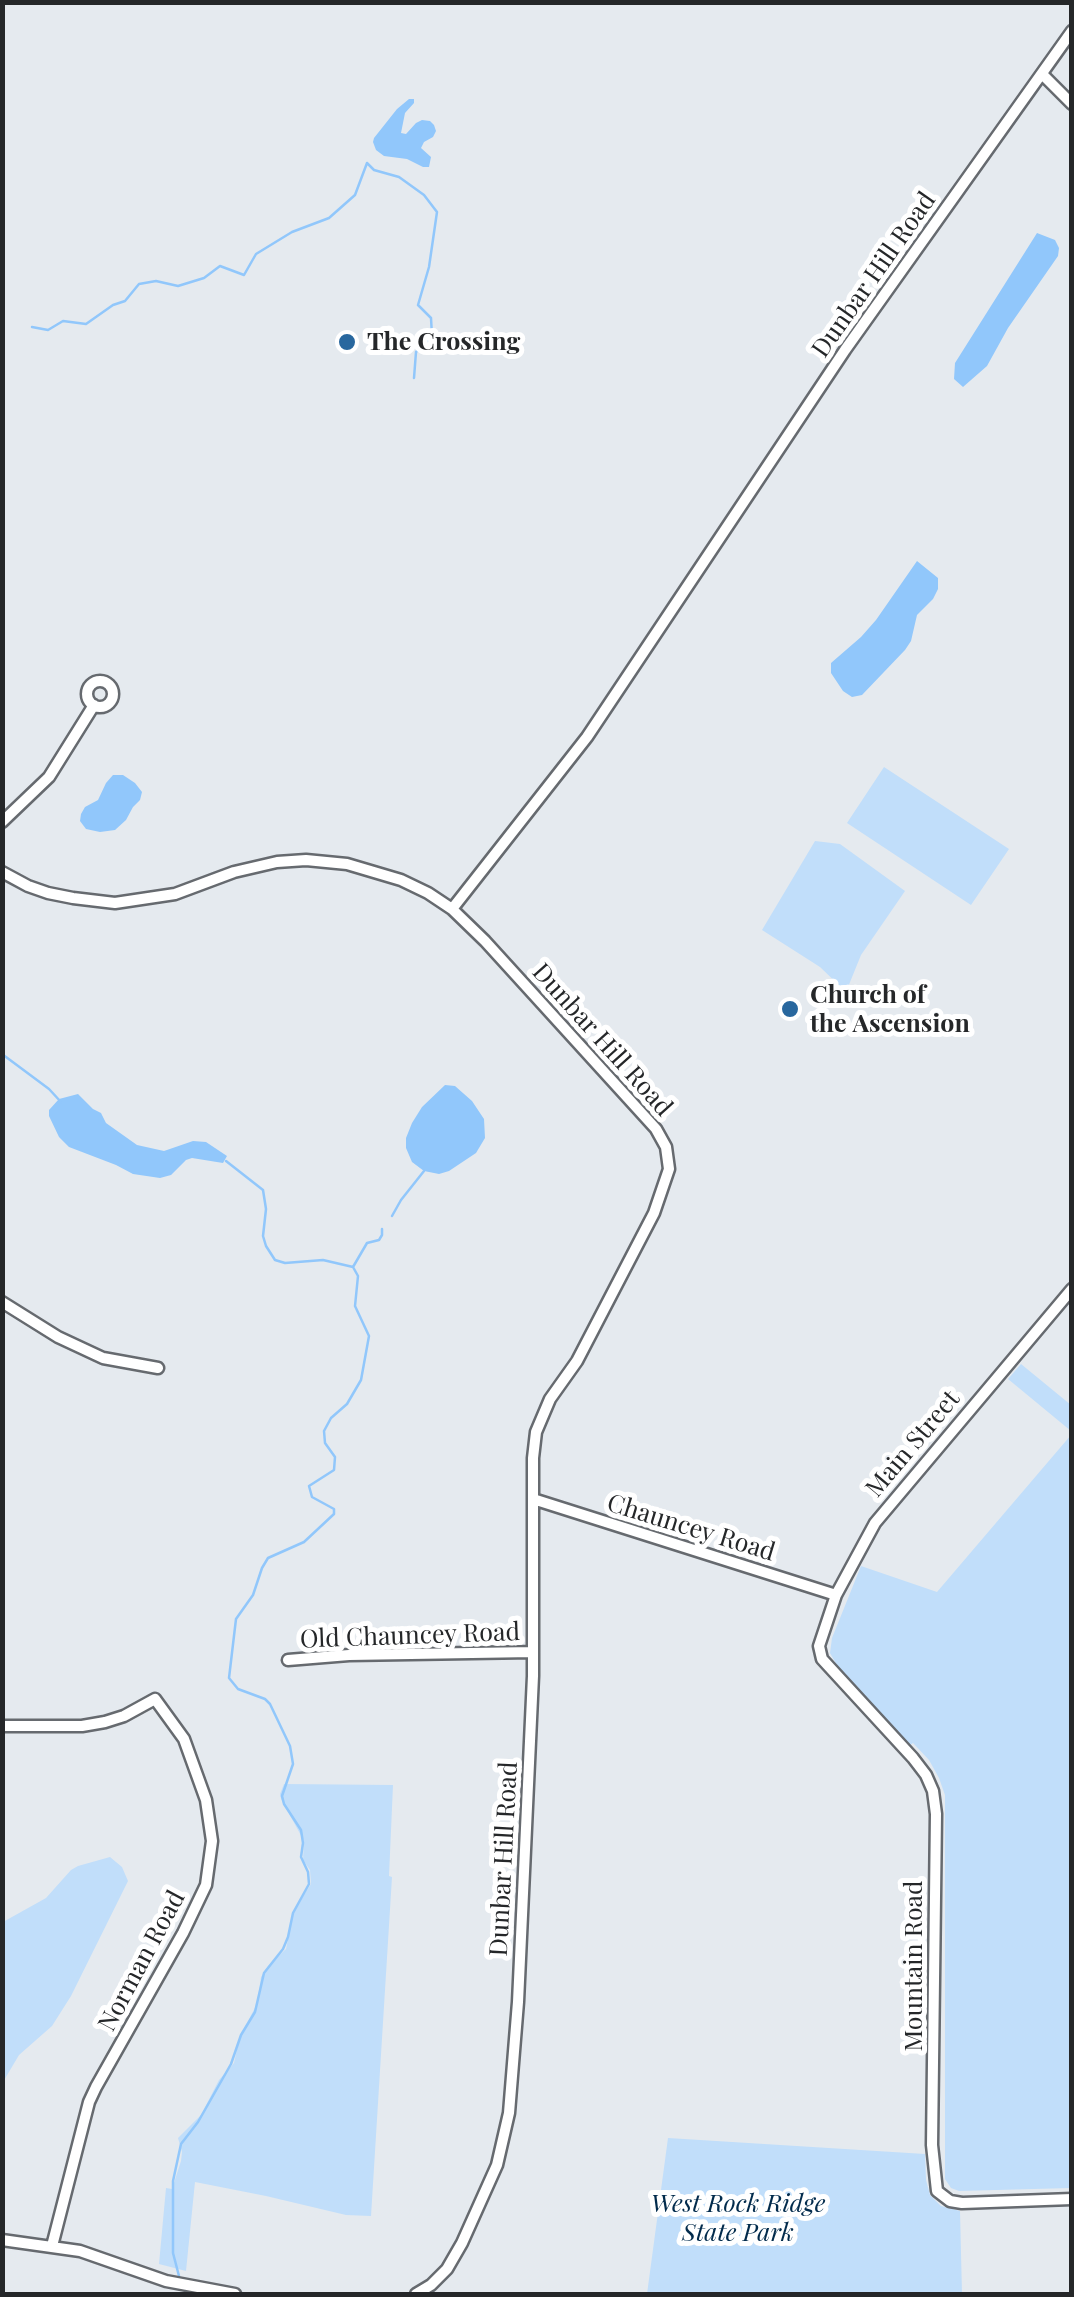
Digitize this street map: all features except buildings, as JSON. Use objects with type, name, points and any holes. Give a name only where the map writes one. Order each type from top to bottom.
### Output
[{"type":"street","name":"Dunbar Hill Road","points":[[416,2294],[439,2277],[454,2257],[490,2185],[507,2130],[518,2002],[533,1652],[534,1444],[550,1399],[578,1361],[654,1213],[666,1183],[669,1156],[656,1129],[504,960],[452,909],[587,736],[800,417],[1072,30]]},
{"type":"street","points":[[1042,74],[1072,104]]},
{"type":"street","points":[[2,822],[48,776],[94,705]]},
{"type":"street","points":[[2,872],[48,893],[114,902],[175,894],[254,866],[324,861],[362,867],[402,880],[452,909]]},
{"type":"street","name":"Main Street","points":[[819,1646],[836,1595],[884,1510],[1072,1289]]},
{"type":"street","points":[[2,1302],[58,1337],[103,1358],[158,1368]]},
{"type":"street","name":"Chauncey Road","points":[[534,1499],[836,1595]]},
{"type":"street","name":"Mountain Road","points":[[819,1646],[822,1660],[913,1758],[934,1791],[932,2145],[938,2191],[950,2201],[962,2203],[1072,2199]]},
{"type":"street","name":"Old Chauncey Road","points":[[288,1660],[349,1655],[533,1652]]},
{"type":"street","name":"Norman Road","points":[[2,1726],[82,1726],[105,1722],[155,1699],[184,1739],[206,1800],[212,1841],[206,1885],[89,2102],[52,2246]]},
{"type":"street","points":[[2,2240],[96,2256],[166,2280],[235,2294]]},
{"type":"green space","points":[[884,767],[1009,849],[971,905],[847,823]]},
{"type":"green space","points":[[815,841],[840,844],[905,891],[861,955],[846,992],[820,967],[762,930]]},
{"type":"green space","points":[[1021,1364],[1071,1405],[1071,1431],[1008,1379]]},
{"type":"green space","points":[[1071,1435],[1071,2188],[959,2191],[945,2179],[945,1795],[929,1760],[913,1743],[909,1746],[838,1667],[830,1653],[832,1638],[861,1566],[937,1592]]},
{"type":"green space","points":[[284,1784],[393,1785],[389,1876],[392,1877],[371,2216],[346,2215],[195,2182],[186,2271],[159,2264],[166,2188],[172,2189],[181,2161],[178,2138],[201,2115],[219,2080],[234,2063],[240,2036],[257,2004],[261,1977],[286,1949],[294,1910],[311,1884],[310,1870],[303,1860],[304,1841],[281,1799]]},
{"type":"green space","points":[[110,1857],[122,1867],[128,1881],[71,1996],[52,2026],[19,2055],[3,2082],[3,1922],[46,1898],[71,1870]]},
{"type":"green space","name":"West Rock Ridge State Park","points":[[668,2138],[925,2154],[930,2195],[941,2206],[960,2211],[962,2294],[647,2294]]},
{"type":"water","points":[[409,99],[414,99],[414,103],[405,113],[401,133],[406,134],[422,120],[434,125],[433,137],[421,148],[431,157],[429,167],[384,156],[373,142]]},
{"type":"water","points":[[1037,233],[1055,240],[1058,256],[987,366],[963,387],[954,379],[955,363]]},
{"type":"water","points":[[917,561],[938,578],[938,589],[917,615],[905,650],[862,695],[852,697],[831,673],[831,663],[876,620]]},
{"type":"water","points":[[113,775],[123,775],[135,783],[142,792],[140,800],[115,830],[86,829],[80,821],[81,814],[98,800]]},
{"type":"water","points":[[445,1085],[455,1086],[472,1101],[484,1119],[485,1138],[476,1153],[439,1174],[424,1171],[412,1162],[406,1138],[422,1107]]},
{"type":"water","points":[[78,1094],[101,1113],[106,1123],[137,1145],[164,1151],[193,1141],[206,1142],[227,1156],[223,1163],[192,1158],[171,1175],[160,1178],[133,1174],[69,1147],[59,1137],[49,1110],[59,1099]]},
{"type":"waterway","points":[[32,327],[48,330],[63,321],[86,324],[125,301],[139,284],[156,281],[178,286],[204,278],[220,266],[244,275],[256,254],[292,232],[329,218],[355,195],[367,163],[374,170],[399,177],[424,195],[437,212],[429,267],[418,305],[431,318],[432,336],[416,352],[414,378]]},
{"type":"waterway","points":[[2,1054],[61,1102]]},
{"type":"waterway","points":[[179,2276],[173,2253],[173,2181],[181,2144],[231,2064],[241,2035],[255,2012],[264,1973],[283,1949],[293,1913],[309,1884],[301,1857],[301,1830],[282,1796],[293,1764],[290,1746],[270,1704],[238,1689],[229,1678],[236,1619],[253,1595],[268,1558],[304,1542],[334,1514],[334,1509],[312,1497],[309,1486],[334,1470],[335,1457],[325,1443],[324,1431],[361,1380],[369,1336],[355,1306],[358,1276],[353,1267],[323,1260],[275,1260],[263,1236],[263,1190],[226,1161]]},
{"type":"waterway","points":[[392,1216],[424,1171]]},
{"type":"waterway","points":[[353,1267],[367,1243],[379,1240],[382,1229]]},
{"type":"place","name":"The Crossing","points":[[347,342]]},
{"type":"place","name":"Church of the Ascension","points":[[790,1009]]}]
